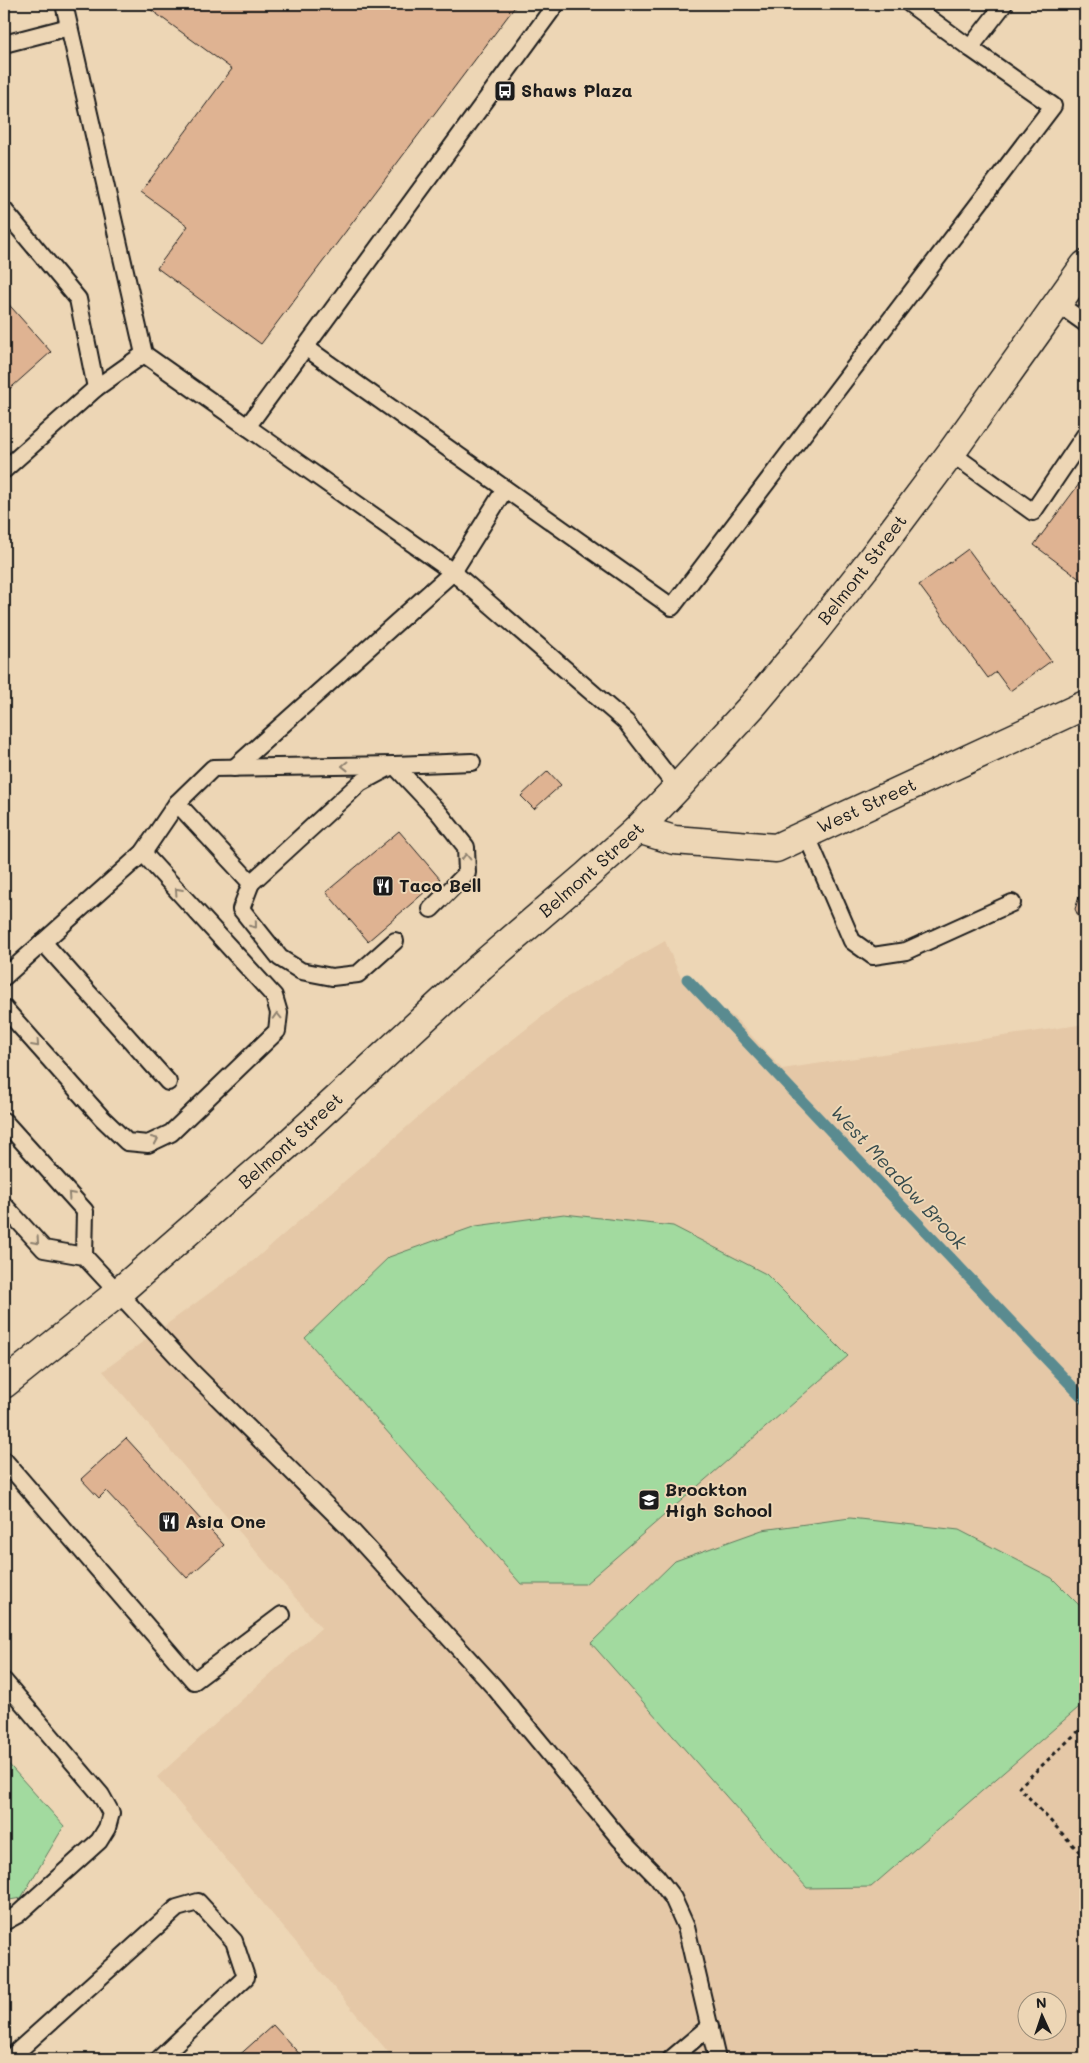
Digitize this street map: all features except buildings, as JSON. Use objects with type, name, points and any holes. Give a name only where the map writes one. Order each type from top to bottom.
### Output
[{"type":"main road","name":"Belmont Street","points":[[4,1384],[120,1292],[285,1146],[481,966],[586,876],[678,788],[811,636],[951,453],[1085,265]]},
{"type":"main road","name":"West Street","points":[[638,828],[674,840],[776,848],[1085,704]]},
{"type":"lane","points":[[64,4],[144,354],[453,572],[626,722],[678,788]]},
{"type":"lane","points":[[247,427],[556,4]]},
{"type":"lane","points":[[305,347],[672,607],[1053,106],[910,4]]},
{"type":"lane","points":[[970,48],[1004,4]]},
{"type":"lane","points":[[4,44],[69,27]]},
{"type":"lane","points":[[4,210],[78,299],[96,388]]},
{"type":"lane","points":[[1057,303],[1085,323]]},
{"type":"lane","points":[[4,470],[96,388],[144,354]]},
{"type":"lane","points":[[951,453],[1033,512],[1085,434]]},
{"type":"lane","points":[[234,768],[453,572],[505,489]]},
{"type":"lane","points":[[4,978],[143,853],[177,803],[214,768],[472,762]]},
{"type":"lane","points":[[394,765],[360,783],[251,883],[241,909],[280,958],[301,971],[332,977],[358,974],[395,941]]},
{"type":"lane","points":[[394,765],[440,814],[466,847],[466,873],[431,908]]},
{"type":"lane","points":[[177,803],[251,883]]},
{"type":"lane","points":[[806,834],[852,941],[873,956],[906,951],[1012,903]]},
{"type":"lane","points":[[4,1008],[102,1118],[127,1142],[148,1144],[171,1133],[277,1032],[279,1014],[274,996],[143,853]]},
{"type":"lane","points":[[43,942],[168,1082]]},
{"type":"lane","points":[[4,1121],[85,1211],[84,1256]]},
{"type":"lane","points":[[4,1204],[44,1249],[84,1256],[120,1292],[193,1373],[350,1528],[399,1580],[501,1696],[620,1839],[657,1877],[673,1898],[686,1927],[717,2059]]},
{"type":"lane","points":[[4,1460],[194,1681],[282,1615]]},
{"type":"lane","points":[[4,1681],[101,1795],[111,1813],[107,1828],[98,1841],[17,1915],[4,1922]]},
{"type":"lane","points":[[9,2059],[177,1908],[198,1902],[234,1941],[246,1978],[159,2059]]},
{"type":"lane","points":[[671,2059],[710,2026]]},
{"type":"path","points":[[1085,1725],[1019,1787],[1085,1858]]},
{"type":"shaded area","name":"Brockton High School","points":[[665,941],[682,980],[736,1019],[782,1069],[1085,1024],[1085,2059],[394,2059],[157,1777],[321,1628],[103,1371],[253,1261],[455,1085],[564,999]]},
{"type":"green space","points":[[564,1214],[673,1226],[766,1274],[848,1356],[585,1584],[521,1584],[305,1338],[389,1257],[476,1226]]},
{"type":"green space","points":[[850,1518],[959,1530],[1052,1578],[1085,1611],[1085,1702],[871,1887],[807,1888],[591,1643],[675,1561],[762,1530]]},
{"type":"green space","points":[[4,1759],[64,1826],[21,1898],[4,1901]]},
{"type":"waterway","name":"West Meadow Brook","points":[[687,979],[1085,1400]]},
{"type":"place","name":"Shaws Plaza","points":[[505,91]]},
{"type":"place","name":"Taco Bell","points":[[383,886]]},
{"type":"place","name":"Brockton High School","points":[[649,1500]]},
{"type":"place","name":"Asia One","points":[[169,1522]]}]
